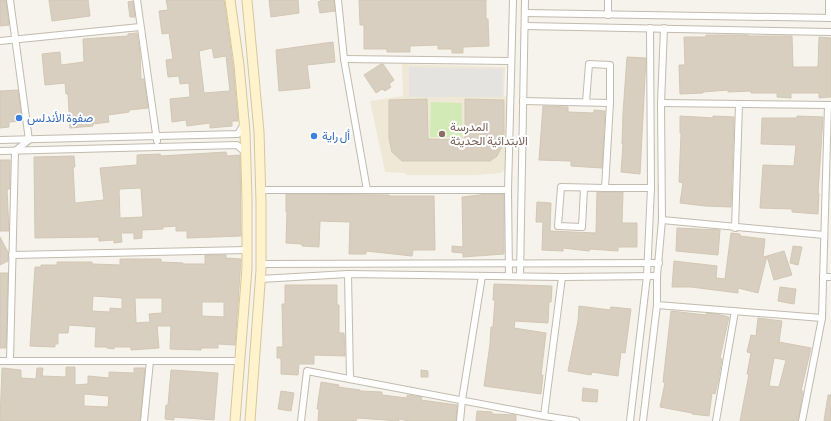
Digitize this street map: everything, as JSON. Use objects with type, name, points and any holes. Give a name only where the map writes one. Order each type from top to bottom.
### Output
[{"type":"main road","points":[[230,0],[239,65],[246,153],[247,268],[235,421]]},
{"type":"main road","points":[[247,0],[259,124],[261,264],[250,421]]},
{"type":"street","points":[[10,0],[28,140]]},
{"type":"street","points":[[137,0],[157,147]]},
{"type":"street","points":[[338,0],[344,59],[367,190]]},
{"type":"street","points":[[509,276],[508,190],[513,0]]},
{"type":"street","points":[[520,276],[525,0]]},
{"type":"street","points":[[608,0],[608,15]]},
{"type":"street","points":[[525,13],[830,18],[829,0]]},
{"type":"street","points":[[525,26],[831,32]]},
{"type":"street","points":[[0,41],[140,27]]},
{"type":"street","points":[[630,421],[647,276],[651,188],[650,28]]},
{"type":"street","points":[[643,421],[657,305],[662,220],[661,103],[664,28]]},
{"type":"street","points":[[344,59],[511,61]]},
{"type":"street","points":[[586,102],[589,64],[610,64],[610,103],[605,188]]},
{"type":"street","points":[[523,101],[610,103]]},
{"type":"street","points":[[661,103],[829,105],[822,318],[802,421]]},
{"type":"street","points":[[735,228],[739,104]]},
{"type":"street","points":[[0,140],[238,134],[244,124]]},
{"type":"street","points":[[10,361],[15,151],[28,140]]},
{"type":"street","points":[[0,152],[237,145],[246,153]]},
{"type":"street","points":[[584,188],[582,227],[558,226],[561,187],[651,188]]},
{"type":"street","points":[[260,190],[508,190]]},
{"type":"street","points":[[662,220],[735,228],[824,235]]},
{"type":"street","points":[[12,255],[247,250]]},
{"type":"street","points":[[261,264],[659,264]]},
{"type":"street","points":[[260,279],[348,274],[562,277],[658,276]]},
{"type":"street","points":[[348,274],[350,379]]},
{"type":"street","points":[[460,421],[482,276]]},
{"type":"street","points":[[544,416],[562,277]]},
{"type":"street","points":[[823,277],[831,277]]},
{"type":"street","points":[[657,305],[822,318]]},
{"type":"street","points":[[716,421],[735,311]]},
{"type":"street","points":[[0,361],[240,361]]},
{"type":"street","points":[[144,421],[150,361]]},
{"type":"street","points":[[301,421],[307,371],[576,421]]},
{"type":"shaded area","name":"المدرسة الابتدائية الحديثة","points":[[402,64],[505,67],[504,96],[508,96],[506,168],[501,173],[476,175],[407,175],[405,173],[385,172],[370,101],[403,96]]},
{"type":"shaded area","points":[[409,67],[503,69],[502,97],[409,97]]},
{"type":"green space","points":[[431,102],[462,103],[462,137],[430,137]]},
{"type":"building","points":[[0,0],[6,0],[9,25],[0,26]]},
{"type":"building","points":[[49,0],[88,0],[90,16],[52,21]]},
{"type":"building","points":[[166,0],[224,0],[233,66],[238,121],[232,121],[232,126],[210,128],[210,123],[187,126],[186,120],[172,122],[170,99],[190,97],[189,83],[180,84],[179,76],[168,77],[166,60],[173,59],[169,33],[162,34],[159,11],[168,10]],"holes":[[[212,48],[214,58],[226,56],[230,91],[204,93],[199,51]]]},
{"type":"building","points":[[269,0],[298,0],[299,13],[271,17]]},
{"type":"building","points":[[320,0],[334,0],[335,11],[320,13],[318,2],[321,1]]},
{"type":"building","points":[[359,0],[486,0],[486,19],[488,19],[489,46],[463,47],[463,53],[452,53],[452,49],[438,49],[438,45],[410,46],[410,52],[387,52],[387,49],[364,49],[364,25],[360,25]]},
{"type":"building","points":[[133,1],[135,17],[130,17],[128,2]]},
{"type":"building","points":[[137,33],[140,53],[141,79],[144,79],[148,108],[129,110],[129,112],[108,115],[109,122],[93,124],[93,126],[70,128],[68,94],[66,94],[65,83],[45,85],[42,54],[60,52],[61,65],[84,62],[83,39],[128,36],[128,34]]},
{"type":"building","points":[[706,35],[792,36],[793,67],[818,67],[819,37],[831,38],[831,97],[819,98],[819,93],[791,93],[791,98],[777,97],[777,93],[751,93],[751,91],[728,92],[728,90],[680,94],[679,65],[685,65],[684,37],[706,37]]},
{"type":"building","points":[[333,42],[335,62],[307,65],[310,88],[279,91],[276,50]]},
{"type":"building","points":[[627,57],[646,58],[640,174],[621,172]]},
{"type":"building","points":[[383,64],[394,80],[389,84],[391,87],[385,91],[382,89],[376,93],[364,75]]},
{"type":"building","points":[[18,90],[22,121],[9,122],[9,127],[0,128],[0,91]]},
{"type":"building","points":[[427,99],[428,139],[465,140],[465,99],[504,100],[504,142],[497,156],[490,161],[402,161],[392,152],[389,138],[389,100]]},
{"type":"building","points":[[543,106],[568,107],[568,112],[594,113],[594,110],[605,111],[602,168],[571,166],[571,161],[539,160]]},
{"type":"building","points":[[680,116],[713,118],[713,116],[734,117],[731,207],[680,203],[683,183],[679,182],[681,134]]},
{"type":"building","points":[[797,116],[823,117],[818,214],[792,212],[792,209],[760,208],[763,165],[794,166],[796,145],[761,144],[762,118],[797,118]]},
{"type":"building","points":[[226,152],[227,156],[240,155],[241,236],[187,238],[187,231],[176,231],[176,226],[163,227],[163,229],[142,230],[142,238],[134,239],[134,233],[121,233],[122,242],[114,243],[114,240],[99,241],[99,237],[35,238],[34,157],[74,156],[75,167],[73,167],[75,203],[104,200],[100,168],[137,165],[137,155],[160,154],[161,156]],"holes":[[[141,188],[143,217],[120,218],[119,189]]]},
{"type":"building","points":[[0,160],[10,160],[10,189],[7,189],[9,231],[0,231]]},
{"type":"building","points":[[597,192],[623,192],[622,223],[637,223],[637,247],[618,247],[618,251],[590,249],[589,251],[563,248],[563,251],[542,250],[543,222],[536,222],[537,202],[551,203],[550,231],[596,233]]},
{"type":"building","points":[[286,194],[434,196],[435,250],[413,250],[412,256],[366,251],[366,254],[349,254],[350,222],[320,221],[319,247],[286,243]]},
{"type":"building","points":[[504,194],[504,254],[463,257],[463,253],[452,252],[452,246],[463,247],[462,197]]},
{"type":"building","points":[[677,228],[720,230],[718,255],[676,251]]},
{"type":"building","points":[[731,233],[740,234],[740,236],[765,239],[763,257],[767,256],[758,293],[738,288],[738,293],[691,287],[672,287],[674,261],[717,266],[716,278],[725,279]]},
{"type":"building","points":[[0,237],[8,252],[8,261],[0,265]]},
{"type":"building","points":[[793,246],[802,247],[798,265],[790,263]]},
{"type":"building","points":[[784,251],[792,275],[774,280],[767,256]]},
{"type":"building","points":[[205,255],[226,255],[226,258],[241,259],[235,345],[218,344],[218,348],[201,348],[201,350],[170,349],[171,326],[157,326],[159,348],[131,350],[131,347],[114,347],[114,349],[107,347],[95,347],[96,327],[69,325],[68,333],[58,333],[58,344],[55,344],[55,347],[30,346],[35,267],[41,267],[41,265],[57,265],[57,262],[92,262],[92,264],[120,265],[120,259],[161,259],[161,262],[205,264]],"holes":[[[93,296],[122,298],[122,309],[110,308],[110,312],[92,311]],[[135,298],[162,298],[162,313],[149,314],[150,322],[136,323]],[[202,302],[224,302],[224,317],[202,316]]]},
{"type":"building","points":[[0,273],[8,273],[6,348],[0,348]]},
{"type":"building","points":[[494,284],[552,286],[551,302],[549,302],[548,323],[515,321],[514,328],[546,333],[541,375],[543,375],[541,394],[484,386],[491,327],[493,327],[495,300],[493,300]]},
{"type":"building","points":[[285,285],[337,285],[339,333],[344,333],[345,356],[314,355],[314,364],[299,364],[298,375],[281,374],[281,358],[277,358],[277,347],[283,347],[282,304],[285,304]]},
{"type":"building","points":[[780,287],[796,289],[794,304],[778,301]]},
{"type":"building","points":[[579,306],[610,310],[611,307],[631,309],[625,353],[621,352],[618,376],[592,372],[591,375],[568,371],[578,321]]},
{"type":"building","points":[[671,311],[706,315],[707,313],[729,317],[720,358],[722,359],[718,381],[715,394],[712,393],[709,416],[660,407],[665,383],[663,382]]},
{"type":"building","points":[[758,318],[782,321],[779,342],[811,348],[801,391],[803,391],[798,421],[740,421],[749,374],[747,374],[751,353],[747,352],[751,335],[756,336]],"holes":[[[774,358],[786,360],[779,387],[769,386]]]},
{"type":"building","points":[[66,367],[75,367],[75,385],[88,384],[88,376],[109,378],[109,372],[134,373],[134,368],[145,368],[140,421],[0,421],[2,368],[21,370],[21,378],[36,379],[37,368],[43,368],[42,376],[66,377]],"holes":[[[84,394],[109,396],[108,407],[84,406]]]},
{"type":"building","points":[[171,370],[218,373],[214,420],[174,417],[174,420],[165,419],[166,405],[168,405]]},
{"type":"building","points":[[421,370],[428,371],[428,377],[421,377]]},
{"type":"building","points":[[321,382],[360,391],[382,392],[382,395],[407,398],[407,395],[422,397],[421,400],[457,405],[456,421],[409,421],[399,419],[399,421],[357,418],[356,421],[318,421],[319,409],[317,409]]},
{"type":"building","points":[[583,388],[598,390],[597,402],[582,401]]},
{"type":"building","points":[[281,391],[294,393],[291,411],[278,409]]},
{"type":"building","points":[[828,395],[831,395],[831,421],[824,421]]},
{"type":"building","points":[[477,411],[492,412],[492,414],[516,415],[516,421],[476,421]]},
{"type":"place","name":"صفوة الأندلس","points":[[19,118]]},
{"type":"place","name":"المدرسة الابتدائية الحديثة","points":[[442,134]]},
{"type":"place","name":"أل راية","points":[[314,136]]}]
